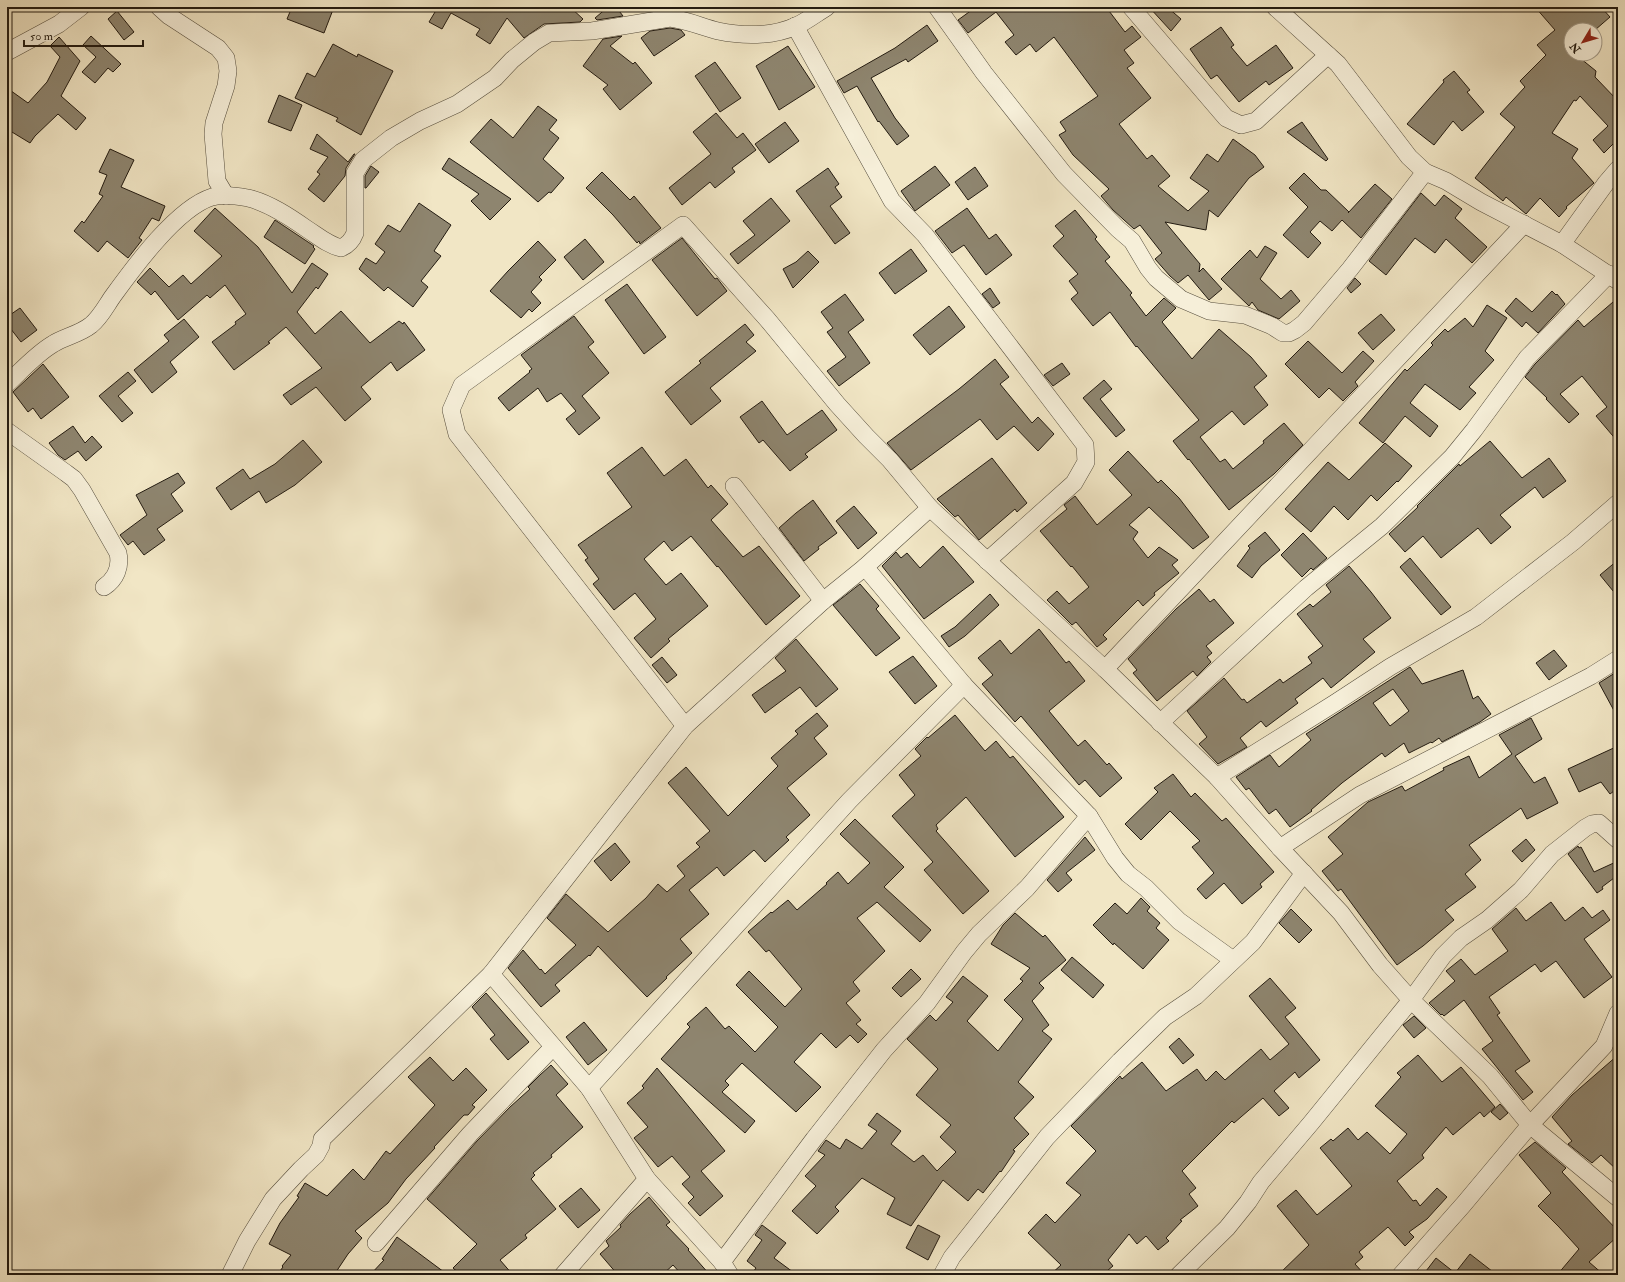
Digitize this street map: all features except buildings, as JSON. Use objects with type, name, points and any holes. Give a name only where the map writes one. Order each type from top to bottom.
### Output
[{"type":"street","points":[[7,52],[59,24],[81,7]]},
{"type":"street","points":[[159,7],[169,16],[218,48],[226,58],[228,71],[226,86],[214,123],[213,134],[217,181],[226,196]]},
{"type":"street","points":[[7,384],[51,345],[90,325],[100,315],[136,265],[161,235],[192,208],[209,198],[226,196],[249,198],[299,223],[332,246],[341,248],[347,245],[352,240],[355,233],[355,173],[363,160],[391,138],[420,121],[457,104],[495,78],[512,60],[534,42],[549,33],[592,32],[670,18],[741,35],[770,33],[795,26],[828,7]]},
{"type":"street","points":[[937,7],[984,73],[1064,174],[1118,229],[1132,241],[1148,268],[1156,278],[1182,299],[1209,311],[1245,315],[1272,326],[1283,333],[1289,333],[1295,330],[1304,323],[1350,269],[1425,172]]},
{"type":"street","points":[[1131,7],[1226,118],[1241,125],[1256,121],[1328,55]]},
{"type":"street","points":[[1160,724],[1306,588],[1382,526],[1452,456],[1474,430],[1527,358],[1613,278],[1562,244],[1481,202],[1446,181],[1425,172],[1409,158],[1338,64],[1274,7]]},
{"type":"street","points":[[795,26],[892,201],[925,235],[1085,445],[1086,462],[1074,483],[987,561]]},
{"type":"street","points":[[1562,244],[1606,183],[1618,169]]},
{"type":"street","points":[[209,198],[217,181]]},
{"type":"street","points":[[1105,669],[1524,224]]},
{"type":"street","points":[[685,726],[457,434],[451,410],[462,385],[683,225],[767,319],[837,404],[890,460],[930,508],[1105,669],[1160,724],[1218,777],[1280,848],[1341,913],[1380,965],[1411,1000],[1490,1076],[1530,1124],[1618,1198]]},
{"type":"street","points":[[7,431],[74,479],[82,490],[118,553],[119,564],[116,574],[111,583],[104,587]]},
{"type":"street","points":[[734,486],[823,600]]},
{"type":"street","points":[[1218,777],[1390,667],[1476,617],[1573,542],[1618,503]]},
{"type":"street","points":[[230,1275],[247,1241],[273,1199],[316,1155],[321,1146],[322,1139],[491,974],[685,726],[823,600],[865,567],[930,508]]},
{"type":"street","points":[[865,567],[964,685],[1089,816],[1115,858],[1128,874],[1146,888],[1179,921],[1233,960]]},
{"type":"street","points":[[1280,848],[1360,795],[1591,676],[1618,659]]},
{"type":"street","points":[[589,1088],[849,801],[964,685]]},
{"type":"street","points":[[491,974],[589,1088],[647,1179],[726,1268],[814,1139],[884,1050],[927,1003],[979,934],[1027,888],[1089,816]]},
{"type":"street","points":[[1179,1275],[1227,1228],[1248,1202],[1261,1182],[1312,1123],[1411,1000],[1443,956],[1461,938],[1486,920],[1521,890],[1552,854],[1585,828],[1592,824],[1599,823],[1618,840]]},
{"type":"street","points":[[942,1275],[952,1257],[1048,1137],[1120,1061],[1160,1023],[1196,996],[1253,942],[1304,874]]},
{"type":"street","points":[[1402,1275],[1463,1205],[1530,1124],[1604,1046],[1618,1013]]},
{"type":"street","points":[[376,1243],[470,1134],[553,1047]]},
{"type":"street","points":[[563,1275],[647,1179]]}]
